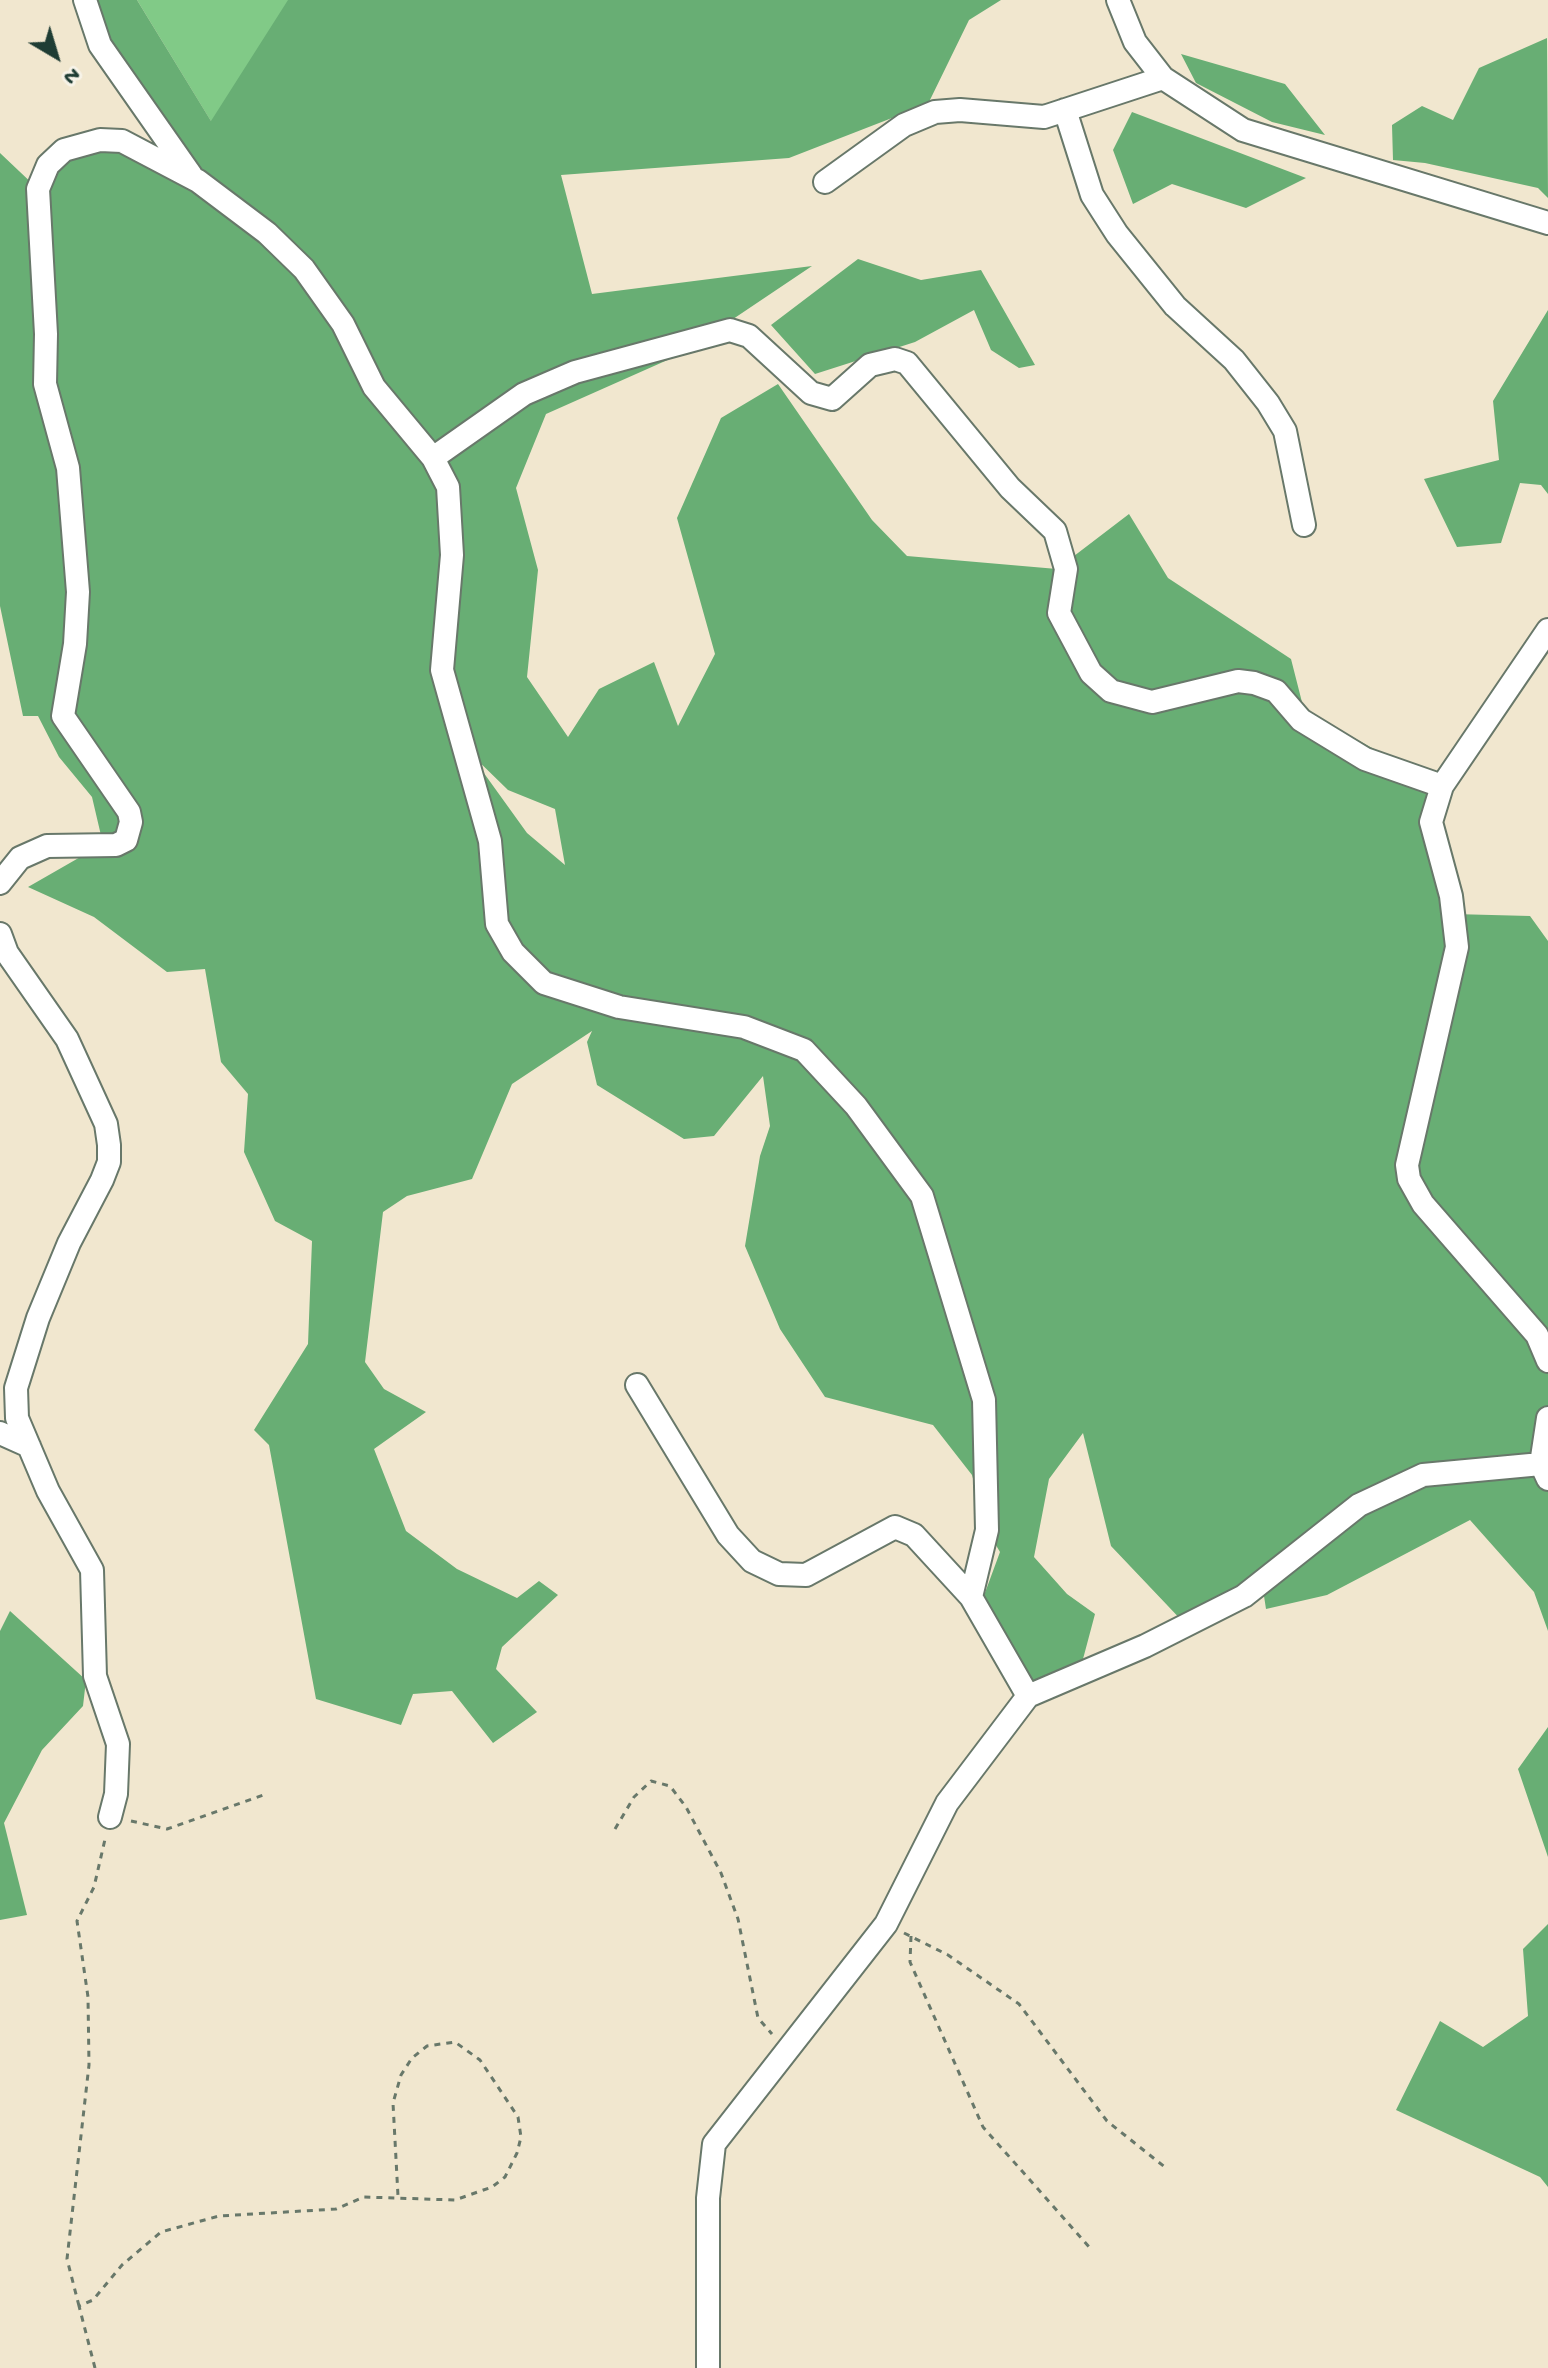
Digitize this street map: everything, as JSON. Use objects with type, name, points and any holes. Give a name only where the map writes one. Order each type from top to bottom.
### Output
[{"type":"street","points":[[85,0],[100,45],[183,166],[267,233],[304,269],[343,324],[374,387],[433,458],[448,487],[452,555],[442,670],[490,841],[497,924],[513,952],[544,983],[619,1007],[744,1027],[804,1050],[856,1106],[922,1196],[984,1400],[987,1530],[971,1597]]},
{"type":"street","points":[[1118,0],[1135,42],[1163,78],[1243,130],[1414,179],[1548,223]]},
{"type":"street","points":[[825,182],[904,125],[935,112],[960,110],[1033,117],[1065,110],[1163,78]]},
{"type":"street","points":[[1065,110],[1092,195],[1117,234],[1175,306],[1234,360],[1268,403],[1285,431],[1304,525]]},
{"type":"street","points":[[0,883],[20,858],[47,846],[116,845],[126,840],[131,822],[129,812],[63,716],[75,644],[77,564],[68,468],[45,384],[46,334],[38,189],[48,165],[64,150],[100,140],[122,141],[198,181]]},
{"type":"street","points":[[433,458],[524,394],[604,363],[730,330],[749,336],[811,393],[832,399],[870,365],[895,359],[907,363],[1010,488],[1055,531],[1066,569],[1059,613],[1091,673],[1111,691],[1152,702],[1238,681],[1254,683],[1276,691],[1301,720],[1365,759],[1442,786]]},
{"type":"street","points":[[1548,630],[1442,786],[1431,822],[1451,896],[1457,947],[1407,1165],[1409,1179],[1423,1204],[1537,1335],[1548,1361]]},
{"type":"street","points":[[0,934],[7,953],[67,1039],[106,1124],[109,1145],[109,1162],[69,1243],[25,1352],[16,1388],[17,1418],[48,1491],[92,1570],[95,1676],[118,1744],[116,1794],[110,1817]]},
{"type":"street","points":[[637,1385],[728,1535],[752,1561],[779,1574],[806,1575],[895,1527],[914,1535],[971,1597],[1028,1696]]},
{"type":"street","points":[[708,2368],[708,2198],[714,2144],[785,2049],[835,1993],[886,1924],[947,1803],[1028,1696],[1145,1646],[1244,1596],[1359,1505],[1423,1475],[1545,1471],[1548,1418]]},
{"type":"street","points":[[0,1433],[29,1446]]},
{"type":"path","points":[[615,1829],[634,1797],[651,1781],[670,1786],[686,1807],[721,1873],[738,1919],[758,2018],[785,2049]]},
{"type":"path","points":[[95,2368],[67,2259],[89,2065],[88,1997],[77,1921],[94,1887],[110,1817],[167,1829],[266,1794]]},
{"type":"path","points":[[886,1924],[948,1955],[1019,2004],[1107,2121],[1166,2168]]},
{"type":"path","points":[[911,1936],[910,1962],[983,2127],[1090,2248]]},
{"type":"path","points":[[79,2306],[93,2300],[122,2265],[161,2232],[219,2216],[336,2209],[364,2197],[455,2200],[492,2187],[505,2177],[517,2153],[521,2137],[518,2117],[498,2082],[480,2060],[455,2042],[427,2046],[412,2058],[401,2075],[393,2103],[398,2196]]},
{"type":"green space","points":[[92,0],[137,0],[211,121],[288,0],[1001,0],[969,20],[928,104],[789,158],[561,175],[592,294],[812,266],[681,354],[546,414],[516,488],[538,570],[527,677],[568,737],[599,689],[654,662],[678,726],[715,654],[677,518],[721,418],[778,384],[872,520],[907,556],[1057,569],[1129,514],[1168,578],[1291,659],[1304,710],[1433,782],[1453,914],[1530,916],[1548,941],[1548,1631],[1534,1592],[1470,1520],[1327,1595],[1266,1609],[1260,1570],[1186,1625],[1111,1546],[1083,1433],[1049,1479],[1034,1557],[1067,1594],[1095,1614],[1079,1674],[1028,1696],[979,1609],[1000,1552],[987,1530],[972,1475],[933,1425],[825,1397],[780,1329],[745,1246],[760,1156],[770,1126],[763,1076],[714,1136],[684,1139],[597,1085],[587,1042],[592,1031],[512,1084],[472,1179],[407,1196],[383,1212],[365,1362],[384,1389],[426,1412],[374,1449],[406,1531],[457,1569],[517,1598],[539,1581],[558,1595],[502,1647],[496,1669],[537,1712],[493,1743],[452,1691],[413,1694],[401,1725],[316,1699],[269,1445],[254,1430],[308,1344],[312,1241],[275,1221],[244,1152],[248,1094],[221,1062],[205,969],[167,972],[94,917],[28,887],[103,844],[92,797],[59,757],[38,716],[23,716],[0,606],[0,153],[38,189],[64,150],[155,147],[180,165],[147,114]],"holes":[[[468,751],[508,790],[555,809],[565,865],[527,833]]]},
{"type":"green space","points":[[137,0],[291,0],[217,131]]},
{"type":"green space","points":[[1547,38],[1548,198],[1538,188],[1425,163],[1393,160],[1392,125],[1422,106],[1453,120],[1479,68]]},
{"type":"green space","points":[[1181,54],[1285,84],[1325,135],[1272,122],[1196,83]]},
{"type":"green space","points":[[1132,112],[1306,178],[1246,208],[1172,184],[1133,204],[1113,150]]},
{"type":"green space","points":[[858,259],[921,280],[981,270],[1035,365],[1019,368],[991,350],[974,310],[915,342],[815,374],[771,325]]},
{"type":"green space","points":[[1548,310],[1548,494],[1541,485],[1520,483],[1501,543],[1457,547],[1424,479],[1499,460],[1493,401]]},
{"type":"green space","points":[[10,1611],[86,1680],[83,1706],[42,1750],[4,1823],[27,1915],[0,1920],[0,1631]]},
{"type":"green space","points":[[1548,1727],[1548,1857],[1518,1769]]},
{"type":"green space","points":[[1548,1924],[1548,2187],[1540,2177],[1396,2110],[1440,2021],[1483,2047],[1528,2016],[1523,1949]]}]
